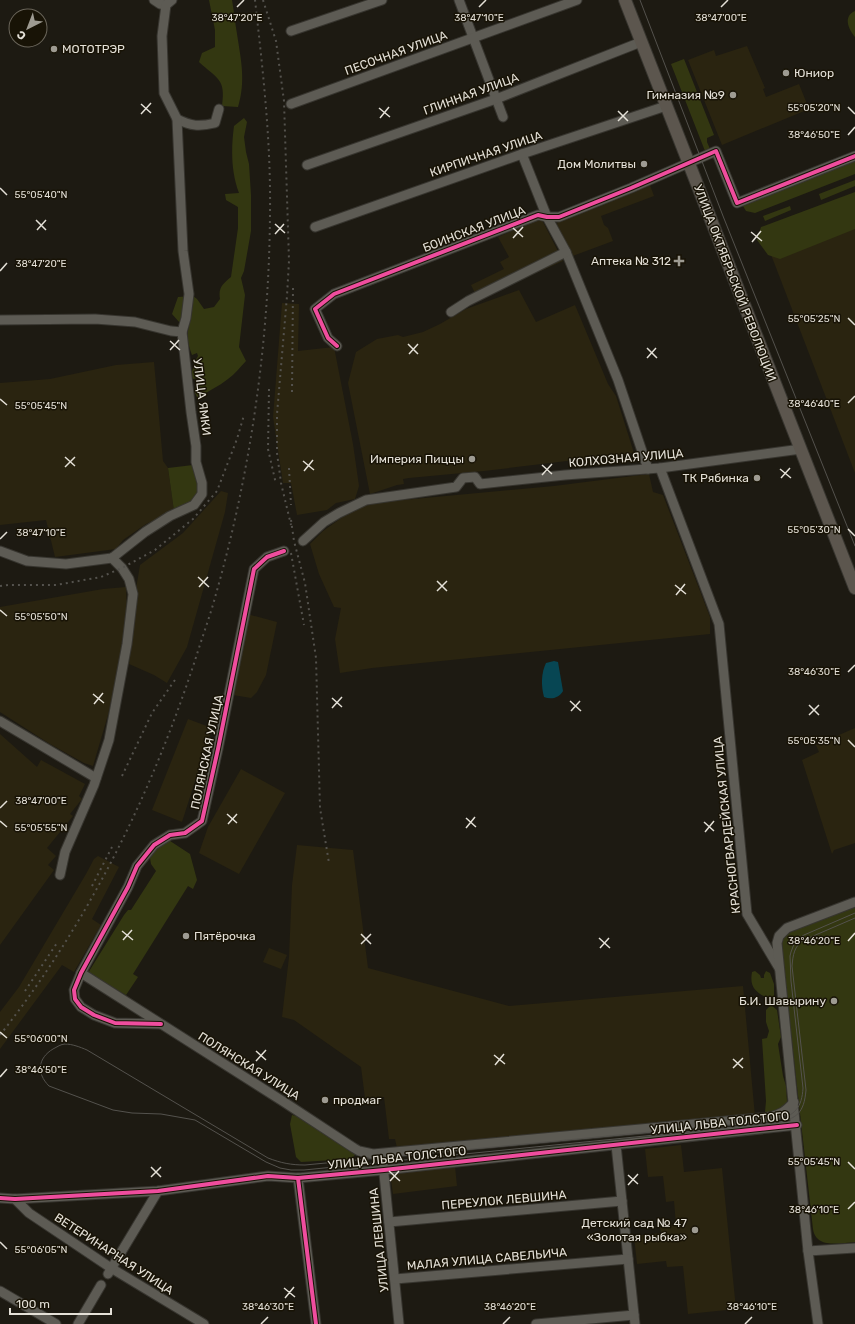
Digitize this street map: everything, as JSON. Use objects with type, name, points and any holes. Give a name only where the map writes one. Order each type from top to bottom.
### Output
[{"type":"main road","name":"УЛИЦА ОКТЯБРЬСКОЙ РЕВОЛЮЦИИ","points":[[625,0],[855,588]]},
{"type":"street","name":"УЛИЦА ЯМКИ","points":[[112,558],[145,532],[170,516],[194,505],[202,494],[202,482],[196,462],[196,446],[182,332],[186,318],[189,294],[183,250],[176,119],[164,93],[162,36],[169,3],[160,4],[154,0]]},
{"type":"street","points":[[291,31],[382,0]]},
{"type":"street","points":[[458,0],[503,117]]},
{"type":"street","name":"ПЕСОЧНАЯ УЛИЦА","points":[[291,104],[577,0]]},
{"type":"street","name":"ГЛИННАЯ УЛИЦА","points":[[307,165],[496,99],[641,42]]},
{"type":"street","name":"КИРПИЧНАЯ УЛИЦА","points":[[315,227],[522,154],[666,106]]},
{"type":"street","points":[[176,119],[197,126],[206,125],[215,122],[219,109]]},
{"type":"street","name":"БОИНСКАЯ УЛИЦА","points":[[337,346],[328,338],[315,309],[334,294],[538,215],[559,217],[716,151],[737,203],[855,156]]},
{"type":"street","points":[[522,154],[547,217],[566,252],[618,380],[648,469]]},
{"type":"street","points":[[451,312],[468,301],[566,252]]},
{"type":"street","points":[[0,320],[95,318],[135,322],[182,332]]},
{"type":"street","name":"КОЛХОЗНАЯ УЛИЦА","points":[[303,541],[324,522],[366,500],[456,487],[463,478],[475,477],[480,484],[660,468],[800,449]]},
{"type":"street","name":"КРАСНОГВАРДЕЙСКАЯ УЛИЦА","points":[[660,468],[719,624],[746,914],[779,968],[794,1102],[808,1251],[818,1324]]},
{"type":"street","points":[[0,551],[27,561],[58,564],[112,558],[122,568],[129,579],[133,594],[127,644],[109,740],[96,778],[65,852],[60,876]]},
{"type":"street","name":"ПОЛЯНСКАЯ УЛИЦА","points":[[284,551],[267,557],[254,569],[218,750],[202,821],[185,833],[170,835],[154,845],[137,866],[128,887],[81,973],[74,990],[75,999],[81,1007],[94,1015],[115,1023],[161,1024],[354,1148],[373,1154],[382,1154]]},
{"type":"street","points":[[0,721],[96,778]]},
{"type":"street","points":[[779,968],[778,943],[779,936],[783,931],[787,928],[855,902]]},
{"type":"street","points":[[81,973],[161,1024]]},
{"type":"street","name":"УЛИЦА ЛЬВА ТОЛСТОГО","points":[[382,1154],[769,1117],[785,1112],[794,1102]]},
{"type":"street","name":"УЛИЦА ЛЬВА ТОЛСТОГО","points":[[0,1198],[15,1199],[158,1191],[268,1176],[298,1178],[384,1170],[796,1125]]},
{"type":"street","points":[[536,1324],[635,1319],[616,1145]]},
{"type":"street","name":"УЛИЦА ЛЕВШИНА","points":[[382,1154],[399,1324]]},
{"type":"street","points":[[298,1178],[316,1324]]},
{"type":"street","points":[[110,1271],[158,1191]]},
{"type":"street","name":"ВЕТЕРИНАРНАЯ УЛИЦА","points":[[15,1199],[29,1213],[110,1271],[204,1324]]},
{"type":"street","name":"ПЕРЕУЛОК ЛЕВШИНА","points":[[389,1222],[622,1201]]},
{"type":"street","points":[[808,1251],[855,1248]]},
{"type":"street","name":"МАЛАЯ УЛИЦА САВЕЛЬИЧА","points":[[395,1279],[628,1259]]},
{"type":"street","points":[[78,1324],[101,1285]]},
{"type":"street","points":[[0,1291],[56,1324]]},
{"type":"shaded area","name":"Гимназия №9","points":[[747,46],[765,88],[763,89],[766,97],[799,84],[809,109],[722,145],[688,60],[714,50],[716,56]]},
{"type":"shaded area","points":[[650,185],[654,196],[601,216],[613,241],[570,257],[559,233],[557,224],[558,220]]},
{"type":"shaded area","points":[[541,218],[563,261],[478,299],[471,285],[504,269],[500,262],[509,257],[498,237]]},
{"type":"shaded area","points":[[855,219],[855,473],[770,252]]},
{"type":"shaded area","points":[[519,290],[536,322],[575,305],[608,384],[616,396],[634,453],[484,471],[409,478],[403,479],[404,484],[370,494],[348,383],[356,352],[377,339],[398,335],[403,337],[423,332],[466,309]]},
{"type":"shaded area","points":[[282,303],[299,304],[298,351],[334,347],[353,444],[359,486],[355,499],[336,503],[327,510],[297,515],[291,483],[283,483],[273,417]]},
{"type":"shaded area","points":[[154,362],[163,461],[168,468],[174,511],[146,524],[123,540],[116,549],[55,557],[46,520],[0,525],[0,383],[50,379],[116,365]]},
{"type":"shaded area","points":[[649,474],[653,492],[663,495],[710,617],[710,634],[372,668],[340,673],[335,639],[341,608],[334,607],[319,574],[310,544],[323,531],[354,509],[364,504],[379,502],[554,486]]},
{"type":"shaded area","points":[[221,491],[228,493],[225,512],[187,647],[167,683],[154,675],[129,664],[135,619],[136,589],[140,565],[183,533]]},
{"type":"shaded area","points":[[126,587],[127,614],[119,666],[108,715],[93,766],[84,763],[50,744],[0,712],[0,607],[103,589]]},
{"type":"shaded area","points":[[247,614],[277,622],[266,675],[257,692],[251,698],[233,695]]},
{"type":"shaded area","points":[[188,719],[212,728],[182,822],[152,810]]},
{"type":"shaded area","points":[[855,728],[855,843],[834,850],[832,854],[802,760],[819,752],[816,745]]},
{"type":"shaded area","points":[[0,734],[37,767],[41,760],[85,784],[79,796],[82,799],[70,814],[73,816],[47,848],[56,856],[48,865],[54,870],[0,945]]},
{"type":"shaded area","points":[[241,769],[285,793],[239,874],[199,853],[208,827]]},
{"type":"shaded area","points":[[297,845],[353,850],[368,968],[509,1006],[743,986],[755,1116],[397,1148],[395,1139],[389,1139],[384,1097],[365,1098],[361,1067],[294,1020],[282,1017],[289,957],[292,885]]},
{"type":"shaded area","points":[[98,856],[119,867],[92,919],[101,925],[74,972],[62,965],[0,1049],[0,1012],[19,987],[94,859]]},
{"type":"shaded area","points":[[269,948],[287,955],[281,969],[263,962]]},
{"type":"shaded area","name":"Детский сад № 47 «Золотая рыбка»","points":[[681,1145],[684,1172],[722,1168],[736,1309],[688,1314],[683,1266],[667,1267],[666,1261],[637,1264],[634,1236],[661,1233],[660,1227],[676,1225],[674,1201],[666,1202],[663,1176],[648,1177],[645,1149]]},
{"type":"shaded area","points":[[455,1166],[457,1186],[393,1194],[390,1173]]},
{"type":"green space","points":[[209,0],[232,0],[242,70],[242,88],[238,107],[222,106],[223,90],[219,80],[199,62],[202,53],[215,47],[215,30]]},
{"type":"green space","points":[[855,11],[855,37],[850,30],[848,19],[851,13]]},
{"type":"green space","points":[[684,59],[714,135],[707,138],[710,149],[705,151],[671,64]]},
{"type":"green space","points":[[244,118],[247,122],[244,137],[249,164],[251,231],[244,271],[241,278],[245,295],[239,347],[246,361],[231,377],[198,399],[194,391],[201,377],[193,379],[191,375],[198,356],[197,353],[192,355],[189,347],[189,326],[180,323],[172,314],[178,297],[193,296],[204,309],[214,307],[220,299],[220,289],[231,277],[238,228],[238,207],[226,200],[225,194],[239,193],[234,177],[232,143],[234,126]]},
{"type":"green space","points":[[855,160],[855,174],[755,213],[746,211],[743,206],[744,203]]},
{"type":"green space","points":[[855,180],[855,186],[821,200],[819,194]]},
{"type":"green space","points":[[855,192],[855,229],[780,259],[768,255],[757,240],[761,227]]},
{"type":"green space","points":[[790,206],[791,210],[765,221],[763,216]]},
{"type":"green space","points":[[193,465],[199,491],[190,507],[174,511],[168,468]]},
{"type":"green space","points":[[167,839],[190,854],[197,880],[193,889],[188,886],[133,974],[138,977],[126,995],[88,973],[124,915],[128,910],[131,910],[156,871],[151,864],[150,858],[161,842]]},
{"type":"green space","points":[[855,906],[855,1242],[836,1244],[819,1240],[813,1229],[781,944],[786,933]]},
{"type":"green space","points":[[755,971],[761,978],[764,978],[766,971],[770,973],[774,984],[774,998],[770,1000],[761,995],[755,989],[751,978],[752,972]]},
{"type":"green space","points":[[771,1005],[777,1010],[781,1037],[778,1044],[786,1086],[787,1102],[784,1107],[772,1113],[765,1112],[766,1101],[762,1039],[767,1038],[769,1031],[766,1022],[766,1010]]},
{"type":"green space","points":[[292,1115],[300,1117],[356,1154],[351,1159],[301,1162],[296,1157],[290,1124]]},
{"type":"water","points":[[554,661],[558,662],[563,691],[557,697],[547,698],[544,697],[542,688],[543,671],[546,663]]},
{"type":"tram line","points":[[640,0],[723,216],[855,546]]},
{"type":"tram line","points":[[855,913],[804,935],[794,944],[790,956],[791,981],[803,1088],[801,1100],[796,1110],[788,1116],[776,1120],[295,1165],[268,1158],[82,1048],[73,1045],[60,1045],[44,1057],[40,1066],[42,1076],[49,1086],[113,1110],[132,1113],[161,1114],[195,1120],[266,1162],[280,1168],[291,1170],[304,1170],[775,1123],[789,1119],[798,1114],[803,1104],[806,1090],[792,966],[795,951],[798,945],[804,940],[855,918]]},
{"type":"railway","points":[[0,1035],[33,991],[91,900],[140,803],[181,702],[212,608],[228,547],[239,500],[256,406],[262,358],[269,262],[270,187],[268,133],[255,0]]},
{"type":"railway","points":[[263,0],[276,41],[284,101],[289,261],[277,414],[277,453],[281,483],[291,525]]},
{"type":"railway","points":[[292,392],[293,288]]},
{"type":"railway","points":[[269,389],[268,449],[276,484]]},
{"type":"railway","points":[[0,586],[56,585],[101,577],[122,568],[155,550],[193,519],[217,491],[237,439],[244,415]]},
{"type":"railway","points":[[289,468],[291,505]]},
{"type":"railway","points":[[291,520],[294,541],[305,583],[316,658],[320,808],[329,863]]},
{"type":"railway","points":[[291,553],[304,625]]},
{"type":"railway","points":[[122,776],[152,713],[177,677]]},
{"type":"railway","points":[[92,886],[112,847]]},
{"type":"railway","points":[[25,991],[57,943]]},
{"type":"cycle path","points":[[337,346],[328,338],[315,309],[334,294],[538,215],[559,217],[716,151],[737,203],[855,156]]},
{"type":"cycle path","points":[[161,1024],[115,1023],[94,1015],[81,1007],[75,999],[74,990],[81,973],[128,887],[137,866],[154,845],[170,835],[185,833],[202,821],[254,569],[267,557],[284,551]]},
{"type":"cycle path","points":[[0,1198],[15,1199],[158,1191],[268,1176],[298,1178],[384,1170],[797,1125]]},
{"type":"cycle path","points":[[298,1178],[316,1324]]},
{"type":"place","name":"МОТОТРЭР","points":[[54,49]]},
{"type":"place","name":"Юниор","points":[[786,73]]},
{"type":"place","name":"Гимназия №9","points":[[733,95]]},
{"type":"place","name":"Дом Молитвы","points":[[644,164]]},
{"type":"place","name":"Аптека № 312","points":[[679,261]]},
{"type":"place","name":"Империя Пиццы","points":[[472,459]]},
{"type":"place","name":"ТК Рябинка","points":[[757,478]]},
{"type":"place","name":"Пятёрочка","points":[[186,936]]},
{"type":"place","name":"Б.И. Шавырину","points":[[834,1001]]},
{"type":"place","name":"продмаг","points":[[325,1100]]},
{"type":"place","name":"Детский сад № 47 «Золотая рыбка»","points":[[695,1230]]}]
